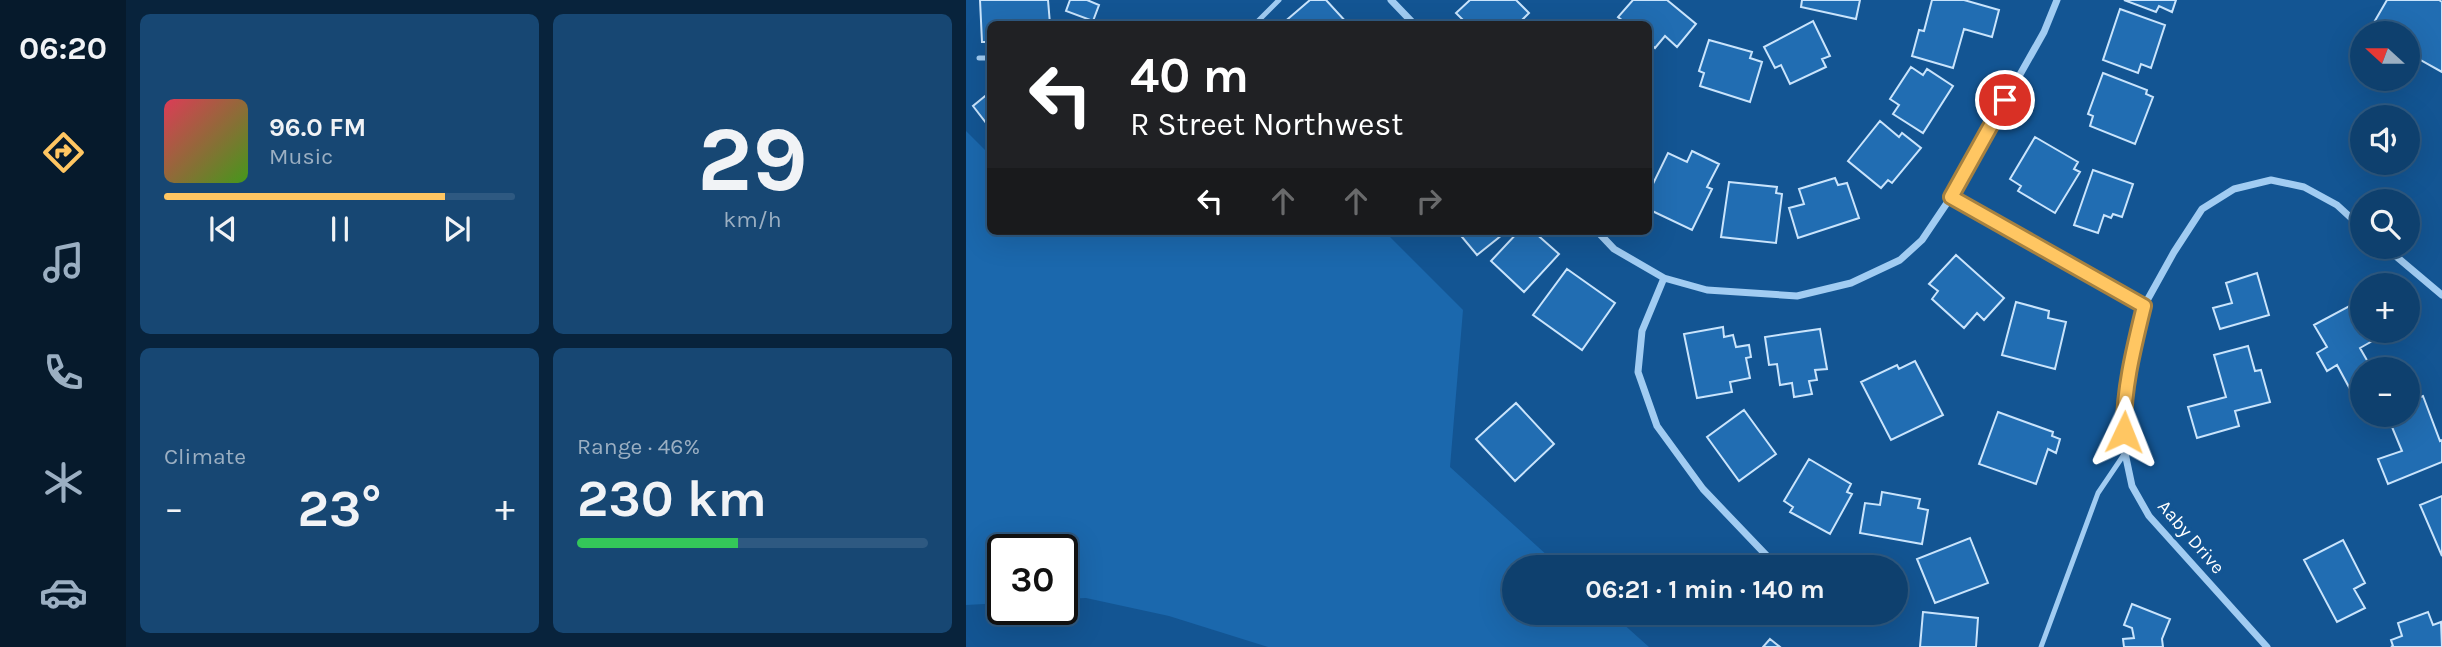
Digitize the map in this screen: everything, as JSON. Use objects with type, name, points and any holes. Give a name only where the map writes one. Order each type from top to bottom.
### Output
[{"type":"street","points":[[1391,0],[1411,21]]},
{"type":"street","points":[[1601,235],[1614,249],[1664,278],[1707,290],[1797,296],[1851,283],[1900,260],[1922,240],[1951,197],[2043,32],[2057,0]]},
{"type":"street","name":"Aaby Drive","points":[[2267,647],[2149,516],[2132,485],[2125,453],[2124,411],[2133,348],[2144,306],[2174,252],[2202,209],[2234,189],[2271,180],[2304,187],[2337,205],[2350,217]]},
{"type":"street","points":[[1951,197],[2144,306]]},
{"type":"street","points":[[2399,259],[2442,295]]},
{"type":"street","points":[[1664,278],[1642,331],[1638,372],[1657,426],[1703,489],[1766,555]]},
{"type":"lane","points":[[1258,21],[1279,0]]},
{"type":"lane","points":[[979,58],[987,58]]},
{"type":"lane","points":[[2041,647],[2098,493],[2125,453]]},
{"type":"shaded area","points":[[966,131],[987,152],[987,235],[1388,235],[1463,310],[1450,467],[1547,555],[1502,555],[1502,625],[1624,625],[1649,647],[1268,647],[1169,616],[1078,598],[1078,534],[987,534],[987,604],[966,605]]},
{"type":"building","points":[[980,0],[1048,0],[1050,21],[987,21],[987,42],[982,42]]},
{"type":"building","points":[[1070,0],[1087,0],[1099,5],[1093,21],[1066,11]]},
{"type":"building","points":[[1310,0],[1326,0],[1345,21],[1286,21]]},
{"type":"building","points":[[1470,0],[1516,0],[1529,13],[1521,21],[1464,21],[1456,13]]},
{"type":"building","points":[[1633,0],[1667,0],[1696,24],[1677,47],[1665,36],[1655,48],[1652,45],[1652,21],[1623,21],[1618,17]]},
{"type":"building","points":[[1802,0],[1860,0],[1856,19],[1801,7]]},
{"type":"building","points":[[1932,0],[1964,0],[1999,10],[1992,37],[1964,29],[1953,68],[1912,56],[1919,30],[1924,31]]},
{"type":"building","points":[[2124,0],[2176,0],[2172,12],[2159,6],[2156,12]]},
{"type":"building","points":[[2387,0],[2442,2],[2442,72],[2420,60],[2420,21],[2375,21]]},
{"type":"building","points":[[2120,9],[2165,25],[2151,68],[2141,64],[2138,73],[2103,60]]},
{"type":"building","points":[[1813,21],[1830,56],[1822,59],[1826,67],[1790,84],[1781,65],[1775,68],[1764,47]]},
{"type":"building","points":[[1709,40],[1752,52],[1750,58],[1762,62],[1750,102],[1700,86],[1704,73],[1699,71]]},
{"type":"building","points":[[1911,67],[1923,75],[1927,69],[1953,86],[1923,133],[1893,114],[1899,105],[1890,99]]},
{"type":"building","points":[[2103,73],[2147,90],[2146,94],[2153,97],[2135,144],[2090,126],[2093,116],[2088,114]]},
{"type":"building","points":[[987,94],[987,124],[973,106]]},
{"type":"building","points":[[1880,121],[1899,137],[1902,133],[1921,148],[1892,183],[1888,180],[1881,188],[1848,161]]},
{"type":"building","points":[[2035,137],[2078,162],[2074,169],[2080,172],[2055,213],[2018,191],[2021,186],[2010,179]]},
{"type":"building","points":[[1692,151],[1719,164],[1707,187],[1712,189],[1692,230],[1652,211],[1652,186],[1668,153],[1687,162]]},
{"type":"building","points":[[2093,170],[2133,184],[2122,217],[2113,214],[2111,218],[2104,215],[2098,233],[2074,225]]},
{"type":"building","points":[[1835,178],[1838,185],[1847,183],[1859,218],[1798,238],[1789,208],[1804,204],[1799,189]]},
{"type":"building","points":[[1729,182],[1777,187],[1776,193],[1782,194],[1776,243],[1721,237]]},
{"type":"building","points":[[1460,235],[1502,235],[1477,255]]},
{"type":"building","points":[[1515,235],[1538,235],[1559,254],[1524,292],[1491,261]]},
{"type":"building","points":[[1956,255],[2004,298],[1984,320],[1977,313],[1964,328],[1932,299],[1938,291],[1929,284]]},
{"type":"building","points":[[1567,269],[1615,303],[1582,350],[1533,315]]},
{"type":"building","points":[[2257,273],[2269,315],[2220,329],[2213,308],[2232,303],[2226,283]]},
{"type":"building","points":[[2016,302],[2049,311],[2048,318],[2066,322],[2055,369],[2002,355]]},
{"type":"building","points":[[2350,306],[2350,343],[2369,343],[2360,348],[2365,357],[2350,357],[2350,389],[2337,365],[2327,371],[2317,353],[2327,347],[2314,325]]},
{"type":"building","points":[[1723,327],[1724,337],[1733,335],[1736,347],[1749,345],[1751,357],[1746,358],[1750,378],[1730,382],[1732,392],[1697,398],[1684,334]]},
{"type":"building","points":[[1820,329],[1827,369],[1815,370],[1817,380],[1809,381],[1812,394],[1794,397],[1792,383],[1780,385],[1777,364],[1769,365],[1765,337]]},
{"type":"building","points":[[2248,346],[2255,371],[2261,370],[2270,402],[2235,411],[2239,426],[2197,438],[2188,407],[2226,397],[2214,355]]},
{"type":"building","points":[[1915,361],[1943,415],[1891,440],[1861,382],[1897,365],[1899,369]]},
{"type":"building","points":[[2423,396],[2440,441],[2442,440],[2442,462],[2388,484],[2378,459],[2402,451],[2392,427],[2420,427],[2420,397]]},
{"type":"building","points":[[1516,403],[1554,444],[1515,481],[1476,439]]},
{"type":"building","points":[[1744,410],[1776,454],[1739,481],[1707,437]]},
{"type":"building","points":[[1998,412],[2053,432],[2052,436],[2060,439],[2056,453],[2048,449],[2036,484],[1979,464]]},
{"type":"building","points":[[1809,459],[1851,484],[1847,492],[1852,494],[1830,534],[1790,512],[1793,507],[1784,501]]},
{"type":"building","points":[[1882,492],[1920,499],[1918,508],[1928,510],[1922,544],[1860,533],[1865,503],[1880,505]]},
{"type":"building","points":[[2442,496],[2442,556],[2420,505]]},
{"type":"building","points":[[1970,538],[1988,583],[1935,603],[1917,559]]},
{"type":"building","points":[[2343,540],[2365,583],[2354,589],[2365,608],[2337,622],[2304,560]]},
{"type":"building","points":[[2132,604],[2170,619],[2162,639],[2163,647],[2124,647],[2123,639],[2134,638],[2132,628],[2124,625]]},
{"type":"building","points":[[1923,612],[1978,618],[1976,647],[1920,647]]},
{"type":"building","points":[[2428,612],[2433,625],[2441,622],[2442,647],[2391,647],[2391,640],[2402,636],[2398,623]]},
{"type":"building","points":[[1770,639],[1780,647],[1763,647]]},
{"type":"route","points":[[2005,100],[1951,197],[2144,306],[2133,348],[2124,411],[2124,432]]}]
